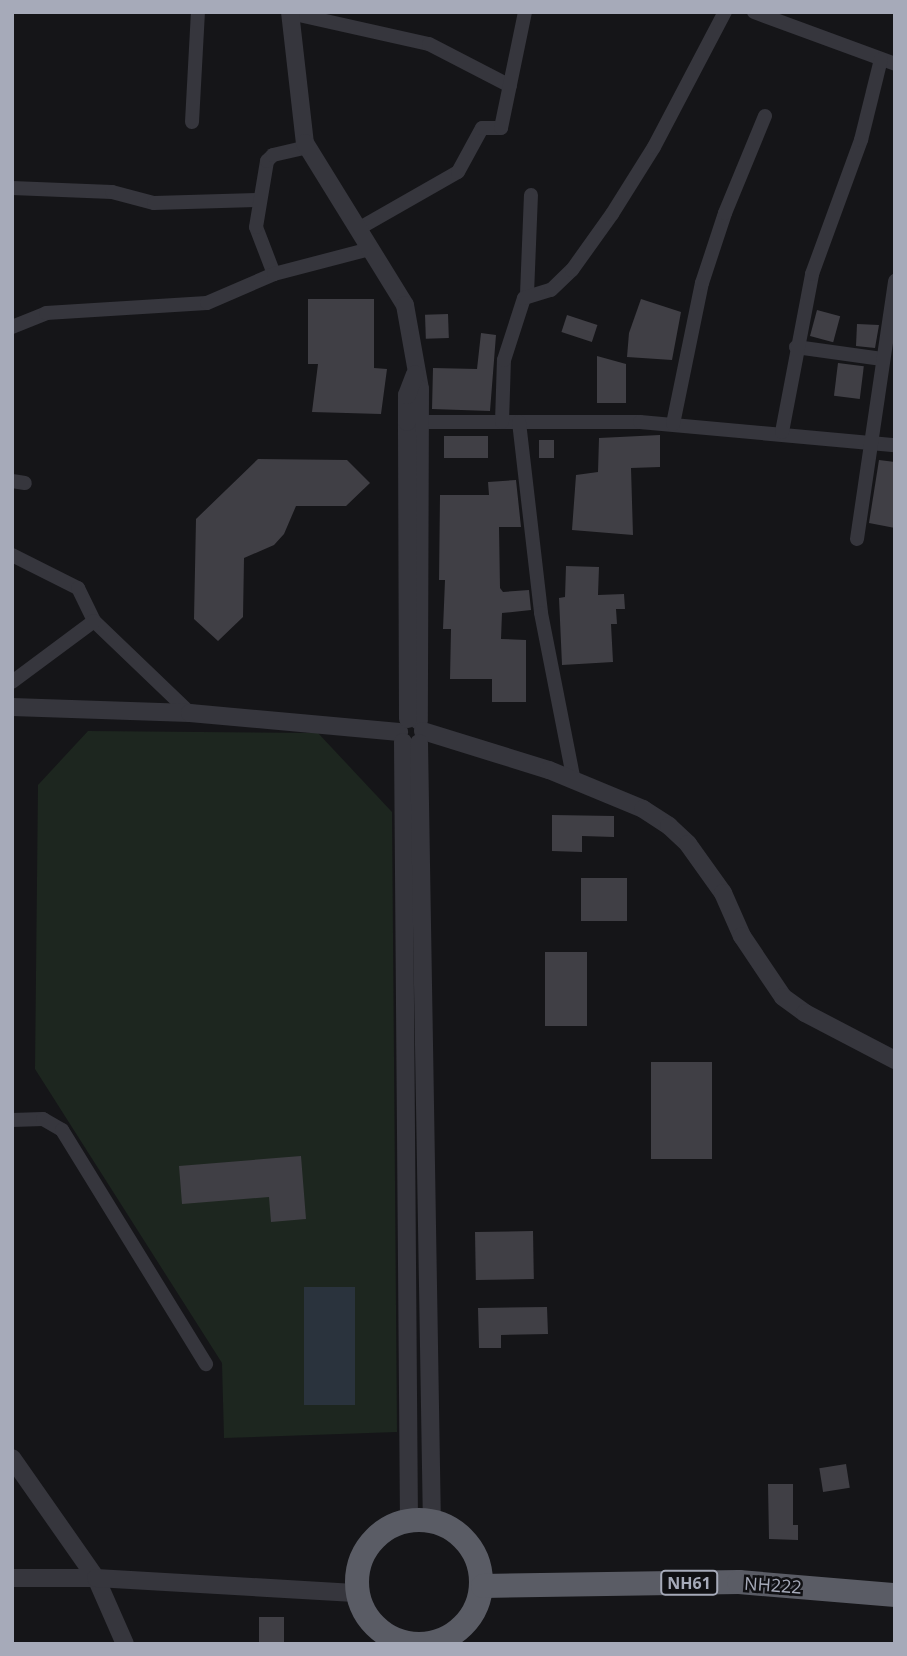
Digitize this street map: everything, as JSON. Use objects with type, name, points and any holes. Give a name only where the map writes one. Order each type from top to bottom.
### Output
[{"type":"highway","points":[[420,1522],[448,1528],[471,1547],[481,1565],[483,1587],[468,1623],[448,1637],[413,1642],[386,1634],[363,1614],[355,1593],[364,1553],[376,1537],[420,1522]]},
{"type":"highway","name":"NH222","points":[[483,1587],[739,1582],[895,1595]]},
{"type":"street","points":[[181,12],[198,13],[192,122]]},
{"type":"street","points":[[420,1522],[406,1236],[413,422],[408,391],[415,373],[405,305],[307,147],[290,12],[429,44],[510,86]]},
{"type":"street","points":[[358,229],[463,168],[482,128],[502,125],[525,12]]},
{"type":"street","points":[[527,294],[554,288],[572,270],[612,214],[725,12]]},
{"type":"street","points":[[754,12],[888,62],[812,274],[796,347],[782,432]]},
{"type":"street","points":[[673,424],[702,283],[765,116]]},
{"type":"street","points":[[274,274],[257,235],[257,200],[269,157],[307,147]]},
{"type":"street","points":[[12,188],[112,192],[154,203],[257,200]]},
{"type":"street","points":[[502,422],[504,360],[527,294],[531,195]]},
{"type":"street","points":[[12,327],[46,313],[207,303],[274,274],[370,249]]},
{"type":"street","points":[[858,539],[871,440],[886,364],[895,281]]},
{"type":"street","points":[[796,347],[886,364]]},
{"type":"street","points":[[413,422],[673,424],[871,440],[895,445]]},
{"type":"street","points":[[519,422],[541,613],[574,781]]},
{"type":"street","points":[[12,555],[78,588],[94,621],[190,713]]},
{"type":"street","points":[[12,682],[94,621]]},
{"type":"street","points":[[12,707],[190,713],[412,731],[574,781],[643,809],[669,826],[723,893],[742,936],[783,997],[895,1060]]},
{"type":"street","points":[[412,731],[429,1236],[420,1522]]},
{"type":"street","points":[[12,1120],[43,1119],[62,1130],[206,1364]]},
{"type":"street","points":[[406,1236],[429,1236]]},
{"type":"street","points":[[12,1458],[96,1578],[125,1644]]},
{"type":"street","points":[[12,1578],[96,1578],[355,1593]]},
{"type":"shaded area","points":[[88,731],[318,733],[392,812],[397,1432],[224,1438],[222,1363],[35,1069],[38,785]]},
{"type":"shaded area","points":[[304,1287],[355,1287],[355,1405],[304,1405]]},
{"type":"building","points":[[308,299],[374,299],[374,368],[387,369],[381,414],[312,412],[318,364],[308,364]]},
{"type":"building","points":[[641,299],[681,312],[672,360],[627,357],[629,333]]},
{"type":"building","points":[[817,310],[840,316],[833,342],[810,336]]},
{"type":"building","points":[[448,314],[449,338],[426,339],[425,315]]},
{"type":"building","points":[[567,315],[597,325],[592,342],[561,332]]},
{"type":"building","points":[[857,324],[879,325],[875,348],[856,346]]},
{"type":"building","points":[[481,333],[496,335],[490,411],[432,409],[433,368],[477,369]]},
{"type":"building","points":[[597,356],[626,364],[626,403],[597,403]]},
{"type":"building","points":[[838,363],[864,366],[860,399],[834,396]]},
{"type":"building","points":[[660,435],[660,467],[631,468],[633,535],[572,530],[576,475],[598,472],[599,438]]},
{"type":"building","points":[[444,436],[488,436],[488,458],[444,458]]},
{"type":"building","points":[[539,440],[554,440],[554,458],[539,458]]},
{"type":"building","points":[[258,459],[347,460],[370,483],[346,506],[296,506],[284,534],[274,545],[244,558],[243,617],[218,641],[194,619],[196,519]]},
{"type":"building","points":[[879,460],[895,462],[895,528],[869,523]]},
{"type":"building","points":[[516,480],[521,527],[499,527],[500,588],[503,592],[529,590],[531,610],[502,613],[501,639],[526,640],[526,702],[492,702],[492,679],[450,679],[451,629],[443,629],[445,580],[439,580],[440,495],[489,495],[488,482]]},
{"type":"building","points":[[566,566],[599,567],[598,595],[624,594],[625,609],[616,609],[617,624],[611,624],[613,662],[562,665],[559,598],[565,597]]},
{"type":"building","points":[[552,815],[614,816],[614,837],[582,836],[582,852],[552,851]]},
{"type":"building","points":[[581,878],[627,878],[627,921],[581,921]]},
{"type":"building","points":[[545,952],[587,952],[587,1026],[545,1026]]},
{"type":"building","points":[[651,1062],[712,1062],[712,1159],[651,1159]]},
{"type":"building","points":[[301,1156],[306,1219],[271,1222],[269,1197],[182,1204],[179,1166]]},
{"type":"building","points":[[533,1231],[534,1279],[476,1280],[475,1232]]},
{"type":"building","points":[[547,1307],[548,1334],[501,1335],[501,1348],[479,1348],[478,1308]]},
{"type":"building","points":[[846,1464],[850,1488],[823,1492],[819,1468]]},
{"type":"building","points":[[768,1484],[793,1484],[793,1525],[798,1525],[798,1540],[769,1539]]},
{"type":"building","points":[[259,1617],[284,1617],[284,1644],[259,1644]]}]
